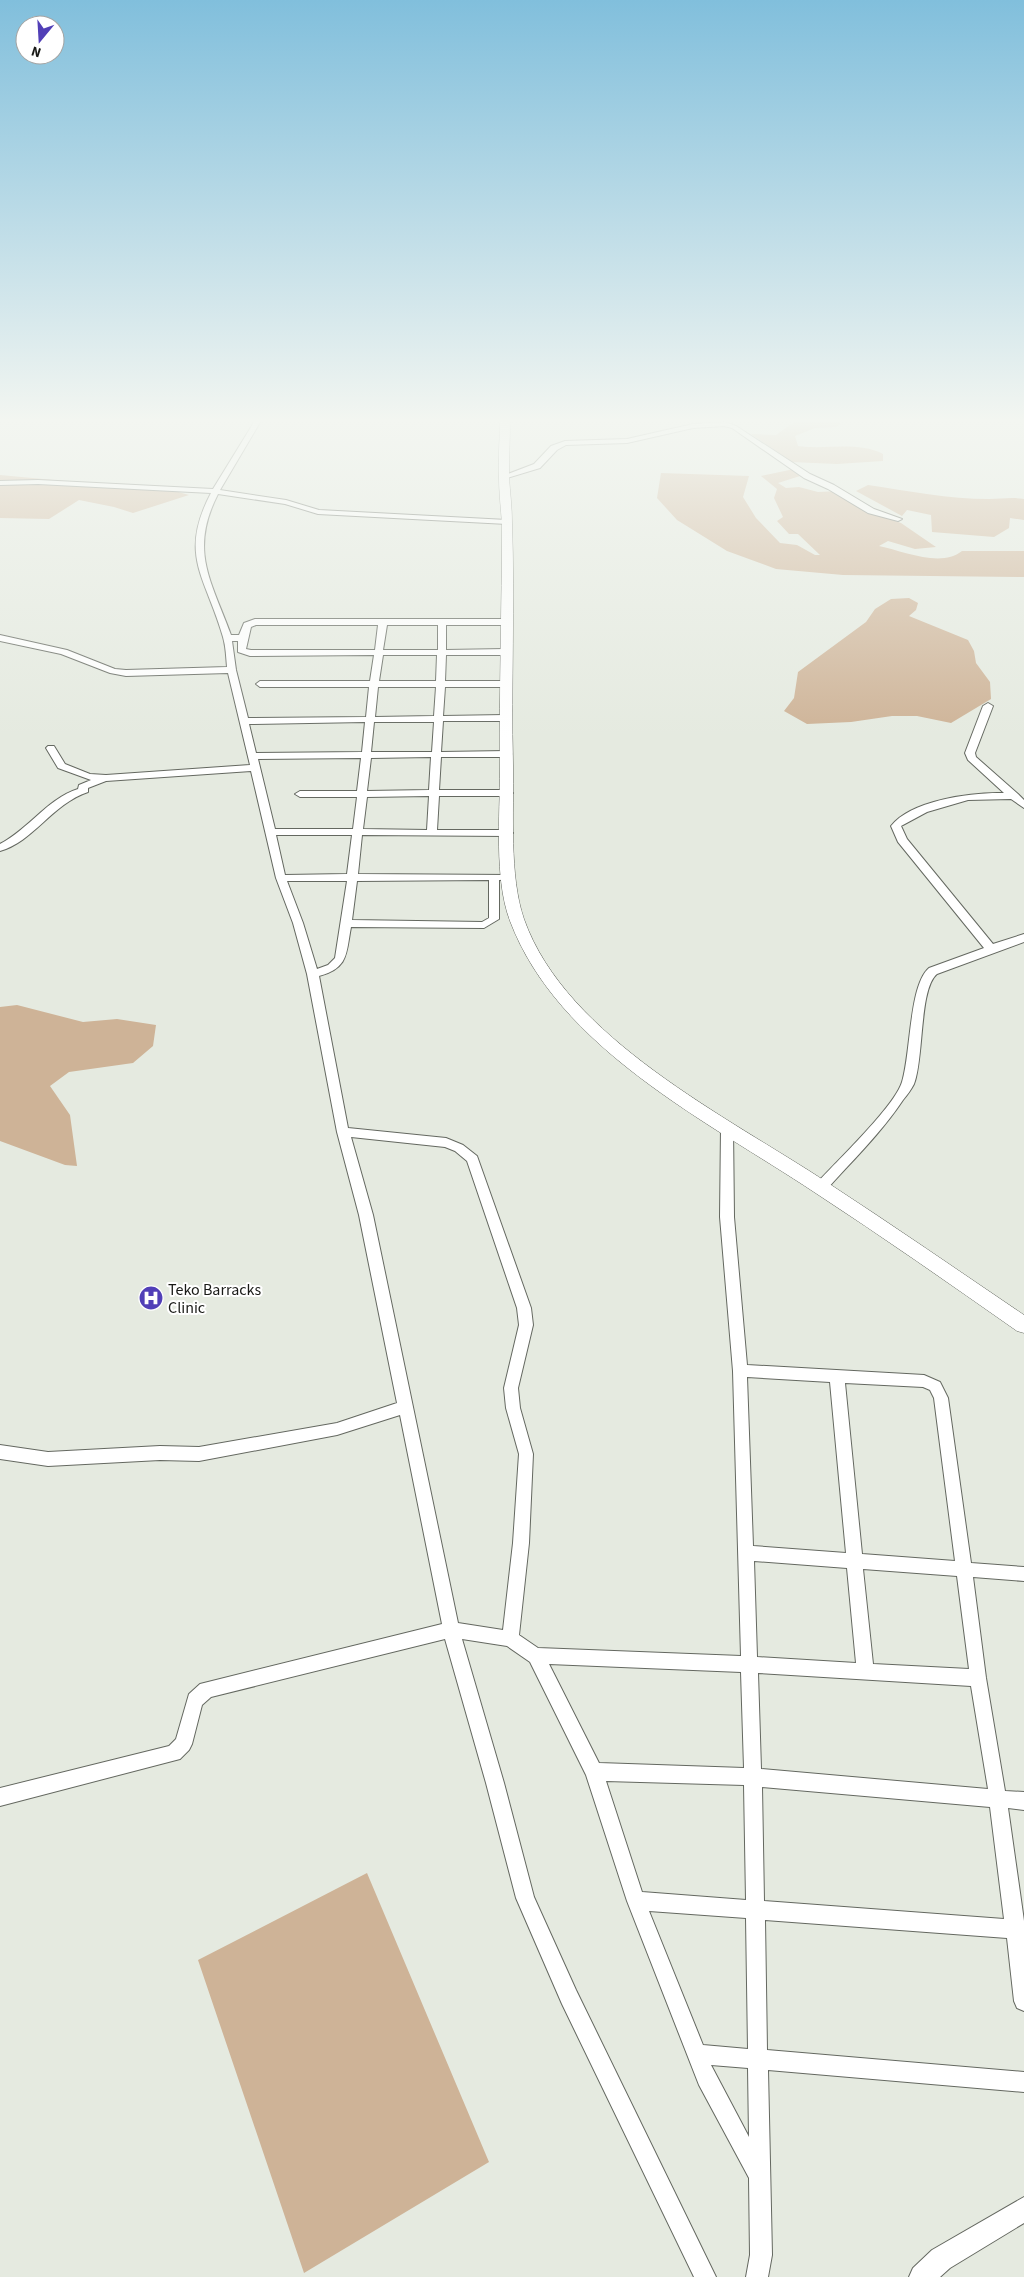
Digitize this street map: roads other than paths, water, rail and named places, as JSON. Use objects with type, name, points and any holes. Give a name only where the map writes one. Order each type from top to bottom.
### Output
[{"type":"main road","points":[[508,525],[505,684],[508,832],[501,877],[516,918],[531,951],[563,1000],[589,1027],[645,1071],[727,1128],[821,1187],[1024,1325]]},
{"type":"street","points":[[201,525],[199,548],[228,638],[232,670],[281,878],[298,923],[313,974],[342,1132],[366,1215],[450,1630],[495,1783],[525,1898],[569,1997],[706,2277]]},
{"type":"street","points":[[505,622],[255,622],[248,625],[241,650],[250,653],[505,652]]},
{"type":"street","points":[[313,974],[327,971],[340,960],[359,833],[369,719],[383,622]]},
{"type":"street","points":[[432,833],[442,622]]},
{"type":"street","points":[[1,638],[64,652],[112,671],[126,673],[232,670]]},
{"type":"street","points":[[228,638],[243,638]]},
{"type":"street","points":[[260,684],[505,684]]},
{"type":"street","points":[[988,706],[970,753],[971,758],[1024,805]]},
{"type":"street","points":[[244,721],[506,718]]},
{"type":"street","points":[[51,748],[61,766],[88,776],[106,778],[254,762],[366,755],[507,754]]},
{"type":"street","points":[[0,848],[20,837],[72,793],[85,790],[82,787],[106,778]]},
{"type":"street","points":[[300,794],[508,793]]},
{"type":"street","points":[[991,949],[902,840],[896,826],[900,821],[914,814],[958,797],[990,794],[1015,796]]},
{"type":"street","points":[[270,832],[508,832]]},
{"type":"street","points":[[281,878],[501,877],[494,919],[484,926],[346,923]]},
{"type":"street","points":[[821,1187],[889,1112],[908,1084],[916,1044],[922,988],[927,976],[945,966],[1024,938]]},
{"type":"street","points":[[727,1128],[727,1218],[736,1306],[740,1371],[753,1777],[761,2255],[757,2277]]},
{"type":"street","points":[[342,1132],[446,1143],[459,1148],[473,1159],[508,1266],[524,1308],[526,1325],[512,1388],[513,1408],[526,1454],[521,1543],[510,1639]]},
{"type":"street","points":[[740,1371],[924,1381],[935,1386],[941,1398],[978,1678],[1019,1929],[1024,2000]]},
{"type":"street","points":[[837,1376],[865,1671]]},
{"type":"street","points":[[0,1452],[48,1460],[160,1453],[199,1454],[337,1429],[405,1408]]},
{"type":"street","points":[[746,1553],[1024,1574]]},
{"type":"street","points":[[0,1797],[174,1753],[183,1744],[195,1700],[206,1690],[450,1630],[510,1639],[536,1656],[594,1772],[636,1901],[709,2084],[759,2175]]},
{"type":"street","points":[[536,1656],[748,1664],[978,1678]]},
{"type":"street","points":[[594,1772],[753,1777],[1024,1800]]},
{"type":"street","points":[[636,1901],[1019,1929]]},
{"type":"street","points":[[697,2054],[1024,2082]]},
{"type":"street","points":[[922,2277],[941,2259],[1024,2209]]},
{"type":"place","name":"Teko Barracks Clinic","points":[[151,1298]]}]
